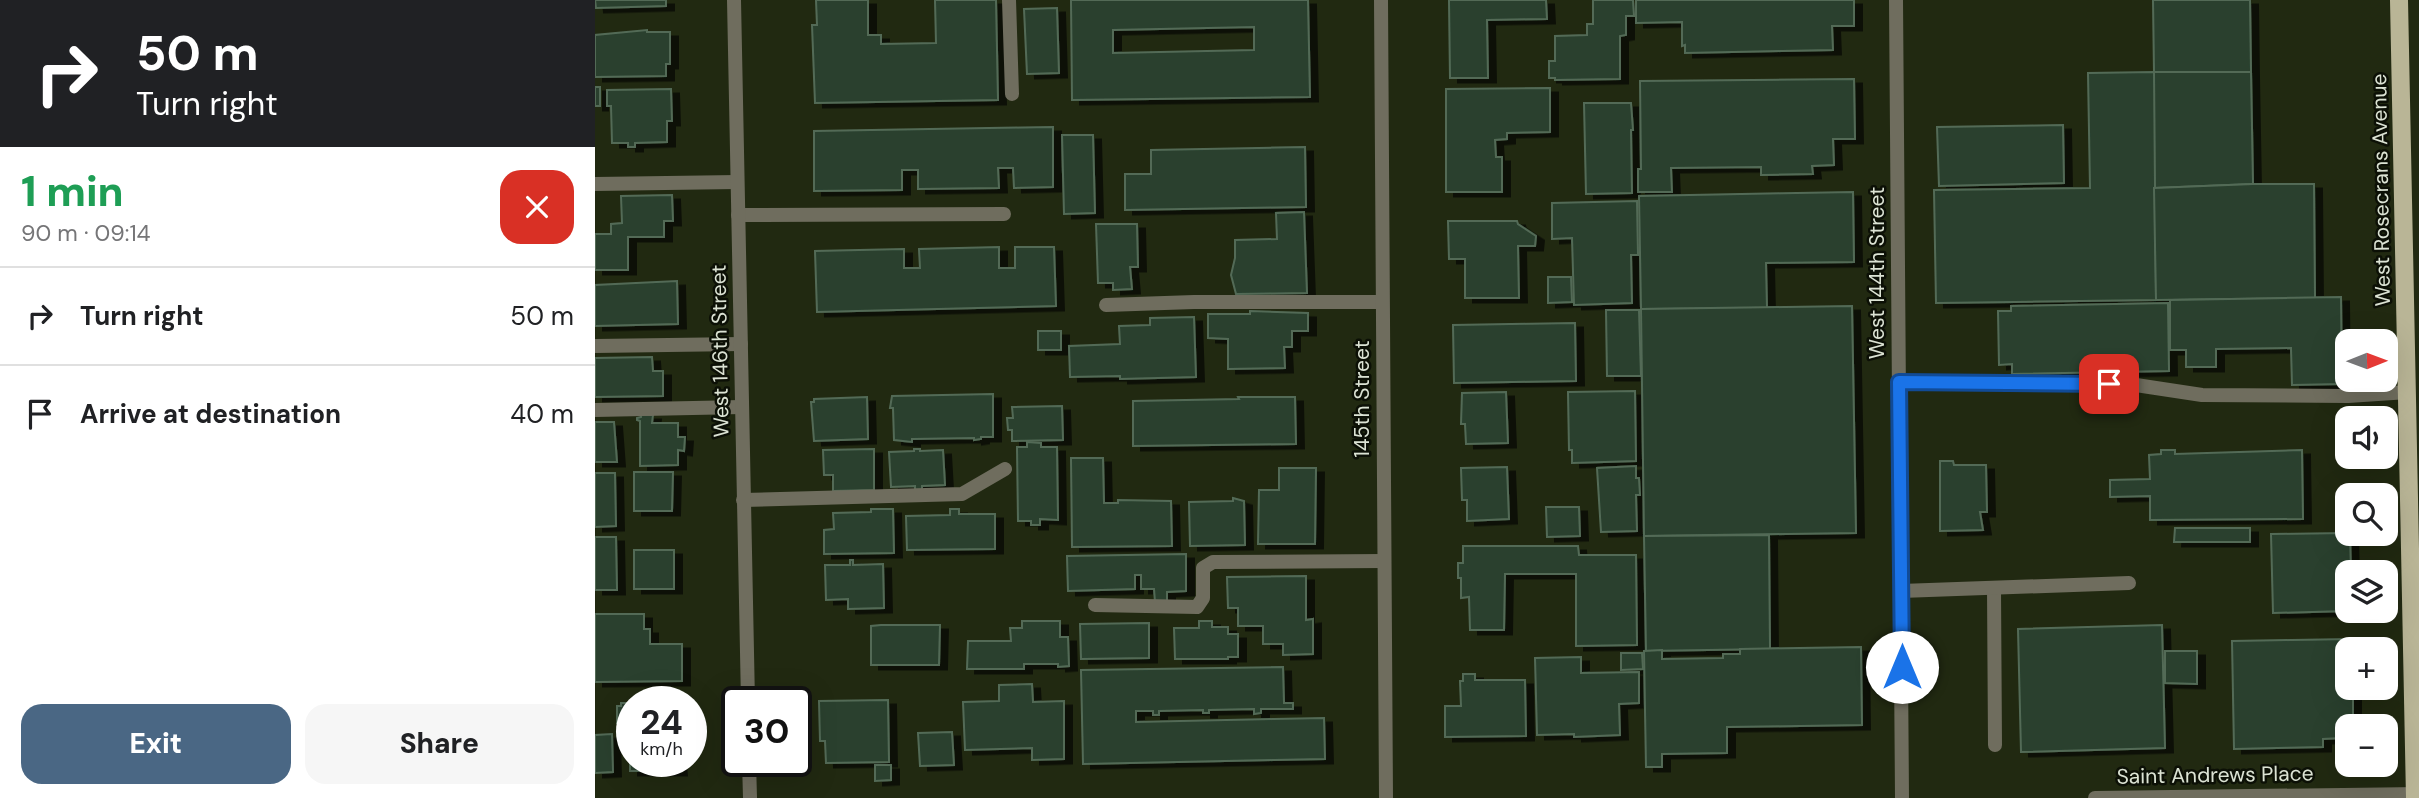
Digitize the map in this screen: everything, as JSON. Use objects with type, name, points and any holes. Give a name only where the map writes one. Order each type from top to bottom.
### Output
[{"type":"main road","name":"West Rosecrans Avenue","points":[[2399,0],[2417,795]]},
{"type":"street","name":"West 146th Street","points":[[734,0],[748,686]]},
{"type":"street","points":[[1009,0],[1012,94]]},
{"type":"street","name":"145th Street","points":[[1381,0],[1386,798]]},
{"type":"street","name":"West 144th Street","points":[[1896,0],[1902,798]]},
{"type":"street","points":[[595,184],[737,183]]},
{"type":"street","points":[[738,215],[1004,214]]},
{"type":"street","points":[[1106,305],[1383,302]]},
{"type":"street","points":[[595,346],[741,344]]},
{"type":"street","points":[[1899,382],[2136,385],[2202,395],[2348,396],[2408,392]]},
{"type":"street","points":[[595,410],[742,407]]},
{"type":"street","points":[[743,500],[961,494],[1005,469]]},
{"type":"street","points":[[1095,605],[1197,607],[1203,598],[1203,568],[1213,562],[1384,561]]},
{"type":"street","points":[[1901,591],[2129,583]]},
{"type":"street","points":[[1994,589],[1995,745]]},
{"type":"street","points":[[749,777],[750,798]]},
{"type":"street","name":"Saint Andrews Place","points":[[2095,798],[2417,795]]},
{"type":"building","points":[[595,0],[666,0],[666,6],[596,8]]},
{"type":"building","points":[[816,0],[868,0],[868,35],[881,35],[881,44],[936,43],[935,0],[996,0],[998,100],[815,103],[812,25],[817,25]]},
{"type":"building","points":[[1071,0],[1308,0],[1310,97],[1072,100]],"holes":[[[1254,27],[1254,50],[1113,53],[1113,30]]]},
{"type":"building","points":[[1449,0],[1546,0],[1547,19],[1487,20],[1488,78],[1450,78]]},
{"type":"building","points":[[1593,0],[1633,0],[1634,16],[1626,16],[1626,35],[1620,36],[1620,79],[1549,78],[1549,61],[1555,61],[1555,36],[1587,35],[1587,24],[1593,24]]},
{"type":"building","points":[[1636,0],[1854,0],[1854,26],[1832,26],[1833,50],[1685,53],[1685,45],[1682,46],[1682,22],[1636,23]]},
{"type":"building","points":[[2153,0],[2250,0],[2251,72],[2154,72]]},
{"type":"building","points":[[1057,8],[1059,73],[1027,74],[1024,9]]},
{"type":"building","points":[[647,30],[670,32],[670,64],[666,64],[666,76],[595,77],[595,35]]},
{"type":"building","points":[[2154,72],[2251,72],[2253,184],[2154,188]]},
{"type":"building","points":[[2154,72],[2156,300],[1936,303],[1934,190],[2090,188],[2088,73]]},
{"type":"building","points":[[1854,79],[1855,139],[1833,139],[1834,165],[1812,166],[1813,174],[1761,175],[1761,167],[1671,168],[1672,192],[1638,192],[1638,169],[1641,169],[1640,81]]},
{"type":"building","points":[[595,87],[600,87],[600,106],[595,106]]},
{"type":"building","points":[[1550,88],[1550,132],[1507,133],[1507,139],[1495,140],[1496,157],[1502,157],[1502,192],[1446,192],[1446,89]]},
{"type":"building","points":[[671,89],[672,121],[667,121],[667,142],[635,143],[635,147],[628,147],[628,143],[612,143],[611,106],[607,106],[607,90]]},
{"type":"building","points":[[1584,103],[1631,103],[1632,193],[1586,194]]},
{"type":"building","points":[[2063,125],[2064,183],[1939,186],[1937,127]]},
{"type":"building","points":[[1053,127],[1053,187],[1014,188],[1013,168],[998,168],[999,188],[918,189],[918,170],[902,170],[902,190],[814,191],[814,131]]},
{"type":"building","points":[[1062,135],[1093,135],[1095,213],[1064,214]]},
{"type":"building","points":[[1305,147],[1306,207],[1125,210],[1125,174],[1151,174],[1151,150]]},
{"type":"building","points":[[2314,184],[2315,298],[2156,300],[2154,188]]},
{"type":"building","points":[[1853,192],[1854,262],[1766,263],[1767,308],[1641,309],[1639,196]]},
{"type":"building","points":[[672,195],[673,221],[664,221],[664,237],[628,237],[628,270],[595,270],[595,234],[611,234],[611,224],[622,223],[621,196]]},
{"type":"building","points":[[1637,201],[1638,255],[1631,255],[1632,303],[1574,305],[1572,238],[1552,239],[1552,203]]},
{"type":"building","points":[[1304,212],[1307,293],[1236,294],[1231,275],[1235,240],[1277,239],[1276,213]]},
{"type":"building","points":[[1448,221],[1517,221],[1536,236],[1535,246],[1518,246],[1519,298],[1465,298],[1465,259],[1449,259]]},
{"type":"building","points":[[1096,224],[1137,224],[1138,267],[1130,267],[1132,289],[1113,290],[1113,283],[1098,283]]},
{"type":"building","points":[[999,247],[999,268],[1015,268],[1015,247],[1054,247],[1056,306],[817,312],[815,251],[904,249],[904,268],[920,268],[919,249]]},
{"type":"building","points":[[1548,277],[1571,277],[1572,302],[1548,303]]},
{"type":"building","points":[[677,281],[678,324],[595,326],[595,285]]},
{"type":"building","points":[[2341,297],[2341,329],[2335,329],[2335,384],[2292,385],[2291,348],[2216,349],[2216,367],[2186,367],[2186,350],[2170,350],[2170,300]]},
{"type":"building","points":[[2168,303],[2169,371],[2012,374],[2012,364],[1999,365],[1998,311],[2011,311],[2011,306]]},
{"type":"building","points":[[1852,306],[1856,533],[1644,536],[1641,309]]},
{"type":"building","points":[[1606,310],[1639,310],[1641,376],[1607,376]]},
{"type":"building","points":[[1250,311],[1308,313],[1308,331],[1292,331],[1292,347],[1284,347],[1285,368],[1228,369],[1228,339],[1208,338],[1208,314],[1250,314]]},
{"type":"building","points":[[1194,317],[1196,377],[1070,377],[1069,346],[1120,344],[1119,326],[1150,325],[1150,318]]},
{"type":"building","points":[[1575,323],[1576,381],[1454,383],[1453,325]]},
{"type":"building","points":[[1038,331],[1061,331],[1061,350],[1038,350]]},
{"type":"building","points":[[652,357],[653,371],[663,371],[663,396],[595,397],[595,358]]},
{"type":"building","points":[[1635,391],[1636,461],[1572,463],[1572,450],[1569,450],[1568,392]]},
{"type":"building","points":[[1506,392],[1508,443],[1466,444],[1465,424],[1461,424],[1462,393]]},
{"type":"building","points":[[993,394],[993,437],[974,440],[912,439],[912,442],[894,440],[893,408],[890,408],[892,396]]},
{"type":"building","points":[[867,397],[868,439],[814,441],[811,402],[814,402],[814,399]]},
{"type":"building","points":[[1238,397],[1295,397],[1296,444],[1133,446],[1133,401],[1239,399]]},
{"type":"building","points":[[1062,406],[1063,440],[1012,441],[1012,430],[1008,430],[1007,418],[1013,418],[1012,407]]},
{"type":"building","points":[[641,415],[653,415],[652,423],[678,423],[678,437],[685,437],[684,451],[678,450],[678,465],[640,466],[640,421],[637,418]]},
{"type":"building","points":[[595,422],[614,422],[617,462],[595,462]]},
{"type":"building","points":[[1027,442],[1041,443],[1041,447],[1057,447],[1058,520],[1040,519],[1040,525],[1031,525],[1031,521],[1018,521],[1017,447],[1027,447]]},
{"type":"building","points":[[874,449],[874,490],[833,491],[833,475],[824,475],[823,450]]},
{"type":"building","points":[[943,450],[945,485],[922,486],[922,490],[915,490],[915,486],[891,487],[889,452]]},
{"type":"building","points":[[2161,450],[2175,450],[2175,454],[2302,450],[2303,519],[2150,520],[2150,496],[2110,497],[2110,480],[2150,479],[2149,455],[2161,454]]},
{"type":"building","points":[[1071,458],[1103,458],[1104,503],[1118,503],[1118,500],[1171,501],[1172,546],[1072,547]]},
{"type":"building","points":[[1940,461],[1953,461],[1954,465],[1986,465],[1987,512],[1980,512],[1983,530],[1940,531]]},
{"type":"building","points":[[1636,466],[1640,495],[1636,495],[1637,531],[1601,532],[1597,468]]},
{"type":"building","points":[[1507,467],[1509,519],[1467,521],[1467,500],[1462,500],[1461,468]]},
{"type":"building","points":[[1279,468],[1316,468],[1315,544],[1258,544],[1259,490],[1279,490]]},
{"type":"building","points":[[634,472],[673,472],[672,511],[634,511]]},
{"type":"building","points":[[595,473],[615,473],[616,526],[595,527]]},
{"type":"building","points":[[1233,498],[1244,501],[1245,545],[1190,546],[1189,502],[1233,501]]},
{"type":"building","points":[[1546,507],[1579,507],[1580,536],[1547,537]]},
{"type":"building","points":[[871,509],[893,509],[894,553],[824,554],[824,530],[834,529],[833,513],[871,512]]},
{"type":"building","points":[[950,509],[959,509],[959,514],[995,514],[995,549],[907,550],[906,516],[950,515]]},
{"type":"building","points":[[2175,528],[2250,528],[2250,542],[2174,542]]},
{"type":"building","points":[[2335,533],[2335,546],[2350,546],[2351,560],[2335,560],[2335,611],[2273,613],[2271,534]]},
{"type":"building","points":[[1769,535],[1770,649],[1646,651],[1644,536]]},
{"type":"building","points":[[595,537],[616,537],[617,590],[595,590]]},
{"type":"building","points":[[1463,546],[1578,546],[1579,555],[1636,555],[1637,645],[1576,646],[1576,574],[1505,574],[1504,630],[1470,630],[1469,597],[1461,598],[1461,578],[1458,578],[1458,563],[1463,563]]},
{"type":"building","points":[[634,550],[674,550],[674,589],[634,589]]},
{"type":"building","points":[[1186,554],[1186,591],[1167,592],[1167,602],[1155,602],[1154,589],[1141,589],[1141,575],[1135,575],[1135,589],[1068,591],[1067,556]]},
{"type":"building","points":[[850,560],[853,560],[853,565],[883,564],[884,608],[848,609],[848,599],[826,600],[825,565],[850,565]]},
{"type":"building","points":[[1306,576],[1306,620],[1313,619],[1313,654],[1283,655],[1283,644],[1263,644],[1263,626],[1238,626],[1238,608],[1228,608],[1227,577]]},
{"type":"building","points":[[595,614],[644,614],[644,629],[650,629],[650,644],[682,644],[682,681],[595,682]]},
{"type":"building","points":[[1022,621],[1060,621],[1060,637],[1068,637],[1069,666],[1024,664],[1024,669],[967,669],[968,641],[1011,641],[1010,628],[1022,628]]},
{"type":"building","points":[[1199,621],[1212,621],[1212,627],[1228,627],[1228,634],[1238,634],[1238,657],[1175,659],[1174,628],[1199,628]]},
{"type":"building","points":[[1149,623],[1149,658],[1081,659],[1080,624]]},
{"type":"building","points":[[940,625],[939,665],[871,665],[871,626]]},
{"type":"building","points":[[2162,625],[2165,748],[2021,752],[2018,629]]},
{"type":"building","points":[[2335,639],[2335,700],[2353,700],[2353,714],[2335,714],[2335,738],[2323,739],[2323,747],[2234,749],[2232,641]]},
{"type":"building","points":[[1861,647],[1862,725],[1727,727],[1727,753],[1662,754],[1662,767],[1646,767],[1644,651],[1662,650],[1662,659],[1723,658],[1723,654],[1740,654],[1740,649]]},
{"type":"building","points":[[2165,651],[2197,651],[2197,684],[2165,683]]},
{"type":"building","points":[[1621,653],[1642,653],[1643,669],[1621,670]]},
{"type":"building","points":[[1581,657],[1581,673],[1639,672],[1639,703],[1619,704],[1620,735],[1537,735],[1535,658]]},
{"type":"building","points":[[1283,667],[1284,703],[1293,703],[1293,709],[1261,709],[1261,713],[1254,714],[1254,709],[1209,710],[1209,713],[1203,713],[1203,710],[1159,711],[1159,715],[1153,715],[1153,711],[1136,711],[1136,722],[1324,718],[1325,759],[1083,764],[1081,670]]},
{"type":"building","points":[[1463,674],[1475,674],[1475,680],[1525,680],[1526,736],[1445,737],[1445,706],[1461,706],[1460,681],[1463,681]]},
{"type":"building","points":[[1032,684],[1033,702],[1064,701],[1064,759],[1032,760],[1032,748],[965,750],[963,702],[999,701],[999,685]]},
{"type":"building","points":[[888,700],[889,762],[826,763],[825,741],[820,741],[819,701]]},
{"type":"building","points":[[952,732],[954,765],[920,766],[918,733]]},
{"type":"building","points":[[612,734],[613,772],[595,773],[595,735]]},
{"type":"building","points":[[875,765],[891,765],[891,780],[875,781]]},
{"type":"route","points":[[1902,667],[1899,382],[2109,384]]}]
